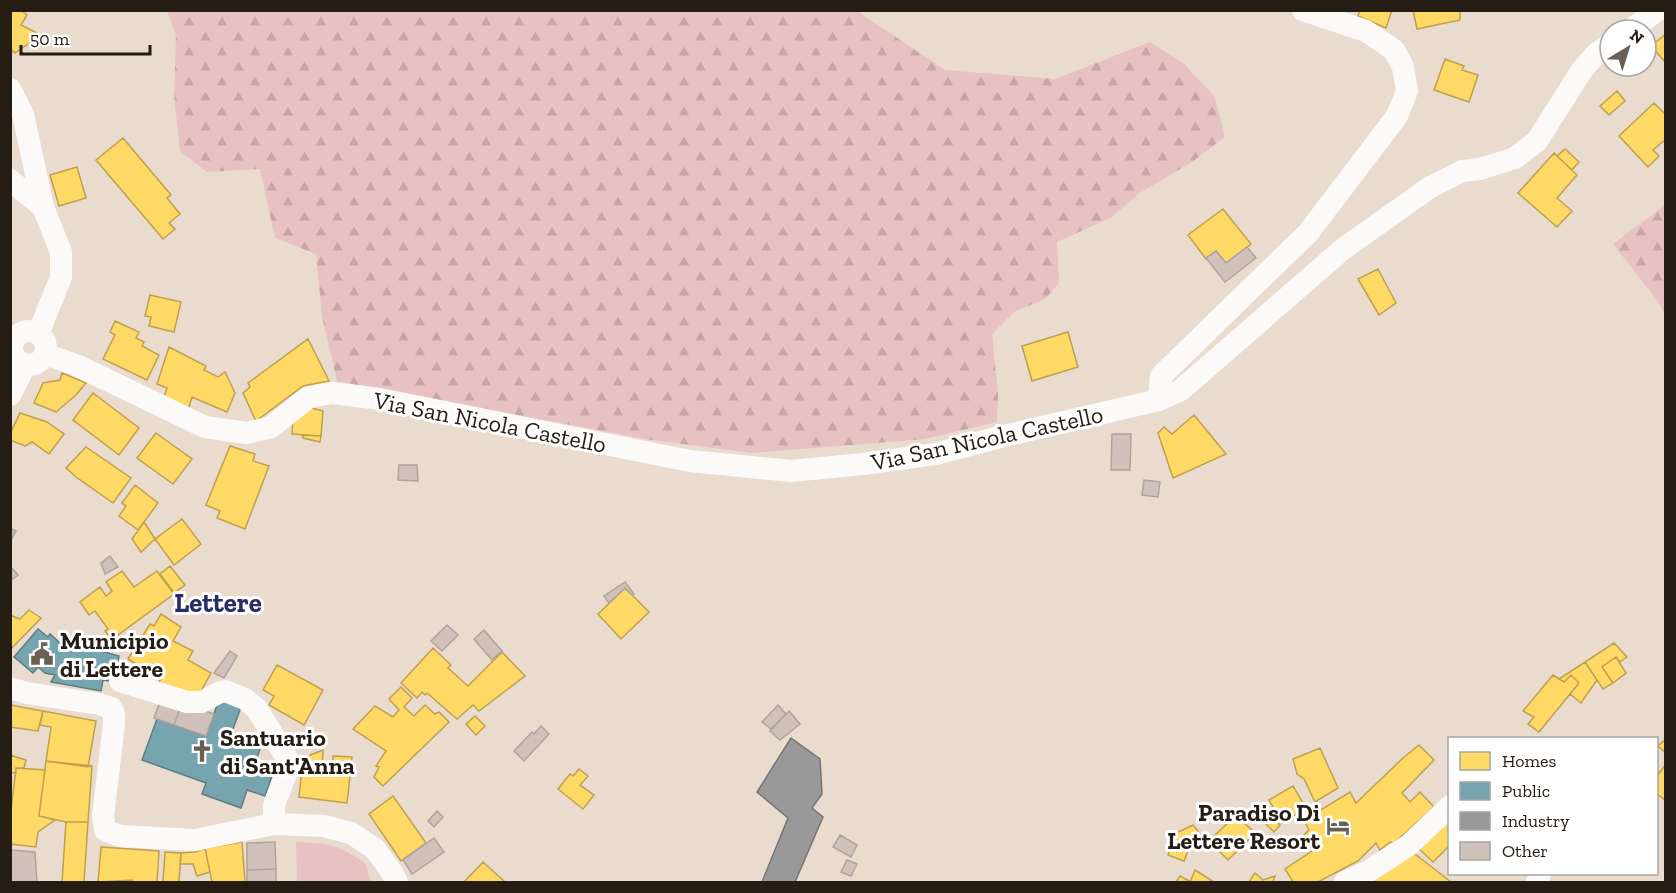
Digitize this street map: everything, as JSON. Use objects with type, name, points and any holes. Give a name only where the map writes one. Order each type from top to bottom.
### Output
[{"type":"street","points":[[1159,400],[1161,376],[1308,233],[1397,116],[1407,91],[1403,67],[1394,50],[1366,31],[1303,10]]},
{"type":"street","name":"Via San Nicola Castello","points":[[36,351],[76,365],[205,427],[247,432],[271,427],[309,397],[332,393],[380,399],[690,461],[791,471],[935,454],[1159,400],[1181,390],[1343,249],[1429,188],[1462,171],[1480,169],[1515,158],[1536,141],[1582,70],[1598,52]]},
{"type":"street","points":[[10,89],[23,114],[43,207],[61,252],[61,277],[36,351],[10,395]]},
{"type":"street","points":[[10,180],[43,207]]},
{"type":"street","points":[[13,338],[23,332],[31,331],[36,351]]},
{"type":"street","points":[[120,681],[186,702],[202,702],[225,691],[245,699],[258,709],[290,763],[274,805],[274,825]]},
{"type":"street","points":[[10,688],[111,708],[114,714],[114,724],[103,816],[105,830],[120,836],[195,840],[274,825],[324,826],[351,833],[375,849],[392,871],[397,882]]},
{"type":"street","points":[[1345,882],[1369,871],[1409,845],[1448,807]]},
{"type":"green space","points":[[167,11],[857,11],[945,70],[1055,79],[1150,42],[1184,64],[1215,97],[1225,137],[1192,162],[1138,194],[1112,217],[1057,242],[1059,283],[1045,299],[1014,312],[992,334],[998,394],[997,422],[925,439],[753,453],[651,440],[337,381],[322,316],[316,254],[275,238],[260,169],[207,172],[180,151],[174,95],[176,35]]},
{"type":"green space","points":[[1665,205],[1665,314],[1657,300],[1613,244]]},
{"type":"green space","points":[[296,842],[325,844],[347,852],[365,863],[371,882],[297,882]]},
{"type":"building: Homes","points":[[10,10],[21,10],[27,15],[21,25],[41,35],[15,53],[10,48]]},
{"type":"building: Homes","points":[[1360,10],[1392,10],[1386,28],[1358,16]]},
{"type":"building: Homes","points":[[1413,10],[1460,10],[1460,20],[1417,29]]},
{"type":"building: Homes","points":[[1666,34],[1666,63],[1658,54],[1658,40]]},
{"type":"building: Homes","points":[[1445,59],[1464,66],[1462,70],[1478,75],[1469,102],[1434,90]]},
{"type":"building: Homes","points":[[1617,91],[1625,101],[1609,115],[1600,106]]},
{"type":"building: Homes","points":[[1654,103],[1666,115],[1666,139],[1653,150],[1659,156],[1648,167],[1619,136]]},
{"type":"building: Homes","points":[[123,138],[171,195],[167,198],[180,214],[169,223],[175,229],[163,239],[96,160]]},
{"type":"building: Homes","points":[[1565,149],[1579,162],[1572,170],[1557,156]]},
{"type":"building: Homes","points":[[1554,153],[1577,175],[1557,198],[1572,211],[1557,227],[1518,193]]},
{"type":"building: Homes","points":[[77,167],[86,198],[59,206],[50,175]]},
{"type":"building: Homes","points":[[1223,209],[1251,244],[1226,263],[1216,251],[1206,259],[1188,235]]},
{"type":"building: Homes","points":[[1378,269],[1396,303],[1379,315],[1358,279]]},
{"type":"building: Homes","points":[[150,295],[181,302],[174,332],[149,326],[151,317],[145,316]]},
{"type":"building: Homes","points":[[115,321],[139,332],[136,338],[144,342],[142,346],[159,355],[147,380],[103,359],[115,335],[110,332]]},
{"type":"building: Homes","points":[[1068,332],[1078,367],[1032,381],[1022,346]]},
{"type":"building: Homes","points":[[308,339],[329,381],[303,386],[256,421],[243,393],[250,387],[248,383]]},
{"type":"building: Homes","points":[[169,347],[206,366],[204,370],[218,377],[225,372],[235,393],[227,412],[192,397],[188,410],[163,400],[167,388],[157,384]]},
{"type":"building: Homes","points":[[62,373],[86,383],[56,412],[34,403],[43,383],[60,380]]},
{"type":"building: Homes","points":[[93,393],[139,428],[119,455],[73,420]]},
{"type":"building: Homes","points":[[308,407],[323,411],[321,436],[292,434],[293,417]]},
{"type":"building: Homes","points":[[20,413],[47,422],[64,434],[49,454],[32,442],[25,446],[10,440],[10,434]]},
{"type":"building: Homes","points":[[1194,415],[1226,454],[1173,478],[1158,433],[1164,427],[1172,434]]},
{"type":"building: Homes","points":[[156,433],[192,459],[173,484],[137,458]]},
{"type":"building: Homes","points":[[302,435],[321,436],[320,442],[303,438]]},
{"type":"building: Homes","points":[[230,446],[255,454],[253,461],[269,466],[245,529],[217,518],[220,511],[206,505]]},
{"type":"building: Homes","points":[[86,447],[131,478],[113,503],[66,468]]},
{"type":"building: Homes","points":[[135,485],[158,503],[138,530],[119,516],[126,506],[122,503]]},
{"type":"building: Homes","points":[[182,519],[201,544],[174,565],[155,539]]},
{"type":"building: Homes","points":[[144,522],[155,539],[141,552],[132,539]]},
{"type":"building: Homes","points":[[170,566],[185,585],[174,593],[160,574]]},
{"type":"building: Homes","points":[[122,571],[134,587],[157,571],[174,594],[118,635],[125,644],[118,649],[105,631],[108,629],[95,611],[89,615],[80,602],[100,587],[106,596],[112,591],[106,582]]},
{"type":"building: Homes","points":[[625,588],[649,612],[621,639],[598,614]]},
{"type":"building: Homes","points":[[29,610],[41,618],[10,650],[10,615],[20,619]]},
{"type":"building: Homes","points":[[161,614],[181,627],[173,641],[193,651],[188,660],[211,673],[200,693],[185,700],[158,683],[161,679],[128,659],[150,624],[154,626]]},
{"type":"building: Homes","points":[[1614,643],[1627,657],[1620,662],[1616,657],[1602,667],[1613,683],[1603,689],[1585,662]]},
{"type":"building: Homes","points":[[433,648],[451,665],[448,668],[468,686],[502,652],[525,676],[479,711],[473,705],[457,719],[427,693],[425,695],[422,692],[417,698],[401,683]]},
{"type":"building: Homes","points":[[1616,657],[1626,673],[1613,683],[1602,667]]},
{"type":"building: Homes","points":[[1585,662],[1597,680],[1581,703],[1570,694],[1579,683],[1571,675],[1564,682],[1559,679]]},
{"type":"building: Homes","points":[[277,665],[323,690],[304,725],[269,705],[274,696],[263,690]]},
{"type":"building: Homes","points":[[1553,675],[1564,682],[1571,675],[1579,683],[1539,732],[1528,724],[1534,717],[1523,711]]},
{"type":"building: Homes","points":[[401,687],[412,698],[404,707],[414,716],[425,705],[435,714],[439,712],[449,722],[383,786],[374,777],[379,767],[376,766],[386,751],[353,729],[375,706],[393,717],[399,710],[389,699]]},
{"type":"building: Homes","points":[[10,705],[43,711],[38,731],[10,727]]},
{"type":"building: Homes","points":[[43,711],[96,721],[88,767],[46,761],[51,727],[40,725]]},
{"type":"building: Homes","points":[[475,716],[485,726],[476,735],[466,724]]},
{"type":"building: Homes","points":[[1666,739],[1666,753],[1658,746]]},
{"type":"building: Homes","points":[[1419,745],[1434,760],[1402,793],[1410,802],[1420,792],[1434,807],[1394,843],[1390,842],[1380,850],[1376,843],[1358,861],[1318,882],[1293,882],[1285,869],[1312,851],[1300,845],[1300,839],[1309,830],[1304,820],[1350,792],[1356,803]]},
{"type":"building: Homes","points":[[1320,748],[1338,788],[1315,802],[1304,779],[1297,774],[1293,759]]},
{"type":"building: Homes","points":[[323,750],[322,772],[333,772],[333,756],[352,757],[347,803],[299,797],[303,758]]},
{"type":"building: Homes","points":[[10,755],[26,760],[24,768],[16,768],[16,773],[10,772]]},
{"type":"building: Homes","points":[[46,761],[92,766],[88,822],[66,822],[39,816]]},
{"type":"building: Homes","points":[[1666,764],[1665,800],[1658,795],[1658,774]]},
{"type":"building: Homes","points":[[16,768],[45,770],[39,816],[55,820],[38,832],[36,847],[10,844],[10,818]]},
{"type":"building: Homes","points":[[579,769],[588,776],[580,785],[594,795],[583,809],[558,789],[570,774],[573,776]]},
{"type":"building: Homes","points":[[1293,786],[1306,808],[1282,823],[1269,800]]},
{"type":"building: Homes","points":[[393,796],[426,843],[401,861],[369,814]]},
{"type":"building: Homes","points":[[1448,814],[1448,847],[1433,862],[1416,846]]},
{"type":"building: Homes","points":[[1236,815],[1255,833],[1228,860],[1209,841]]},
{"type":"building: Homes","points":[[1272,816],[1280,825],[1274,832],[1265,823]]},
{"type":"building: Homes","points":[[66,822],[88,822],[84,882],[62,882]]},
{"type":"building: Homes","points":[[1193,825],[1202,836],[1198,846],[1191,843],[1184,861],[1168,855],[1176,833]]},
{"type":"building: Homes","points":[[242,842],[245,882],[212,882],[205,848]]},
{"type":"building: Homes","points":[[101,847],[159,851],[157,882],[132,882],[132,880],[98,882]]},
{"type":"building: Homes","points":[[205,848],[210,872],[197,876],[193,864],[180,864],[181,853],[195,852]]},
{"type":"building: Homes","points":[[1411,851],[1451,882],[1368,882]]},
{"type":"building: Homes","points":[[165,852],[181,853],[179,882],[163,882]]},
{"type":"building: Homes","points":[[483,862],[505,882],[464,882]]},
{"type":"building: Homes","points":[[1195,870],[1214,882],[1190,882]]},
{"type":"building: Homes","points":[[1255,873],[1263,880],[1275,876],[1273,882],[1249,882]]},
{"type":"building: Homes","points":[[1180,876],[1191,882],[1176,882]]},
{"type":"building: Public","points":[[38,629],[48,637],[50,634],[60,643],[68,645],[69,642],[119,656],[114,682],[103,680],[101,691],[51,682],[55,675],[45,673],[38,667],[33,673],[14,657]]},
{"type":"building: Public","name":"Santuario di Sant'Anna","points":[[219,700],[241,707],[232,732],[262,743],[256,761],[275,768],[265,796],[247,790],[241,808],[202,794],[206,783],[142,760],[157,719],[206,736]]},
{"type":"building: Industry","points":[[791,738],[820,759],[822,794],[812,808],[823,817],[795,882],[762,882],[788,818],[757,792]]},
{"type":"building: Other","points":[[1247,247],[1256,258],[1225,282],[1206,258],[1216,251],[1226,263]]},
{"type":"building: Other","points":[[1112,434],[1131,434],[1130,470],[1111,470]]},
{"type":"building: Other","points":[[399,465],[417,465],[418,481],[398,480]]},
{"type":"building: Other","points":[[1144,480],[1160,482],[1158,497],[1142,495]]},
{"type":"building: Other","points":[[10,528],[16,531],[10,542]]},
{"type":"building: Other","points":[[110,556],[118,567],[105,574],[101,563]]},
{"type":"building: Other","points":[[10,566],[18,575],[10,581]]},
{"type":"building: Other","points":[[625,582],[634,594],[632,595],[625,588],[609,603],[604,596]]},
{"type":"building: Other","points":[[447,625],[458,635],[442,651],[431,641]]},
{"type":"building: Other","points":[[484,630],[502,651],[492,660],[474,639]]},
{"type":"building: Other","points":[[230,651],[237,656],[224,678],[214,673]]},
{"type":"building: Other","points":[[161,699],[181,706],[174,725],[154,718]]},
{"type":"building: Other","points":[[182,703],[214,714],[206,736],[174,725]]},
{"type":"building: Other","points":[[778,705],[786,714],[771,729],[762,722]]},
{"type":"building: Other","points":[[789,711],[800,724],[780,740],[770,731]]},
{"type":"building: Other","points":[[541,726],[549,734],[524,761],[514,751]]},
{"type":"building: Other","points":[[437,811],[443,817],[434,827],[428,821]]},
{"type":"building: Other","points":[[840,835],[857,845],[851,857],[833,847]]},
{"type":"building: Other","points":[[434,838],[444,852],[412,874],[403,860]]},
{"type":"building: Other","points":[[275,842],[276,869],[247,870],[247,843]]},
{"type":"building: Other","points":[[10,850],[35,852],[37,882],[10,882]]},
{"type":"building: Other","points":[[847,860],[857,864],[851,876],[841,872]]},
{"type":"building: Other","points":[[276,869],[276,882],[247,882],[247,870]]},
{"type":"place","name":"Municipio di Lettere","points":[[42,654]]},
{"type":"place","name":"Santuario di Sant'Anna","points":[[202,751]]},
{"type":"place","name":"Paradiso Di Lettere Resort","points":[[1338,826]]},
{"type":"district","name":"Lettere","points":[[218,603]]}]
